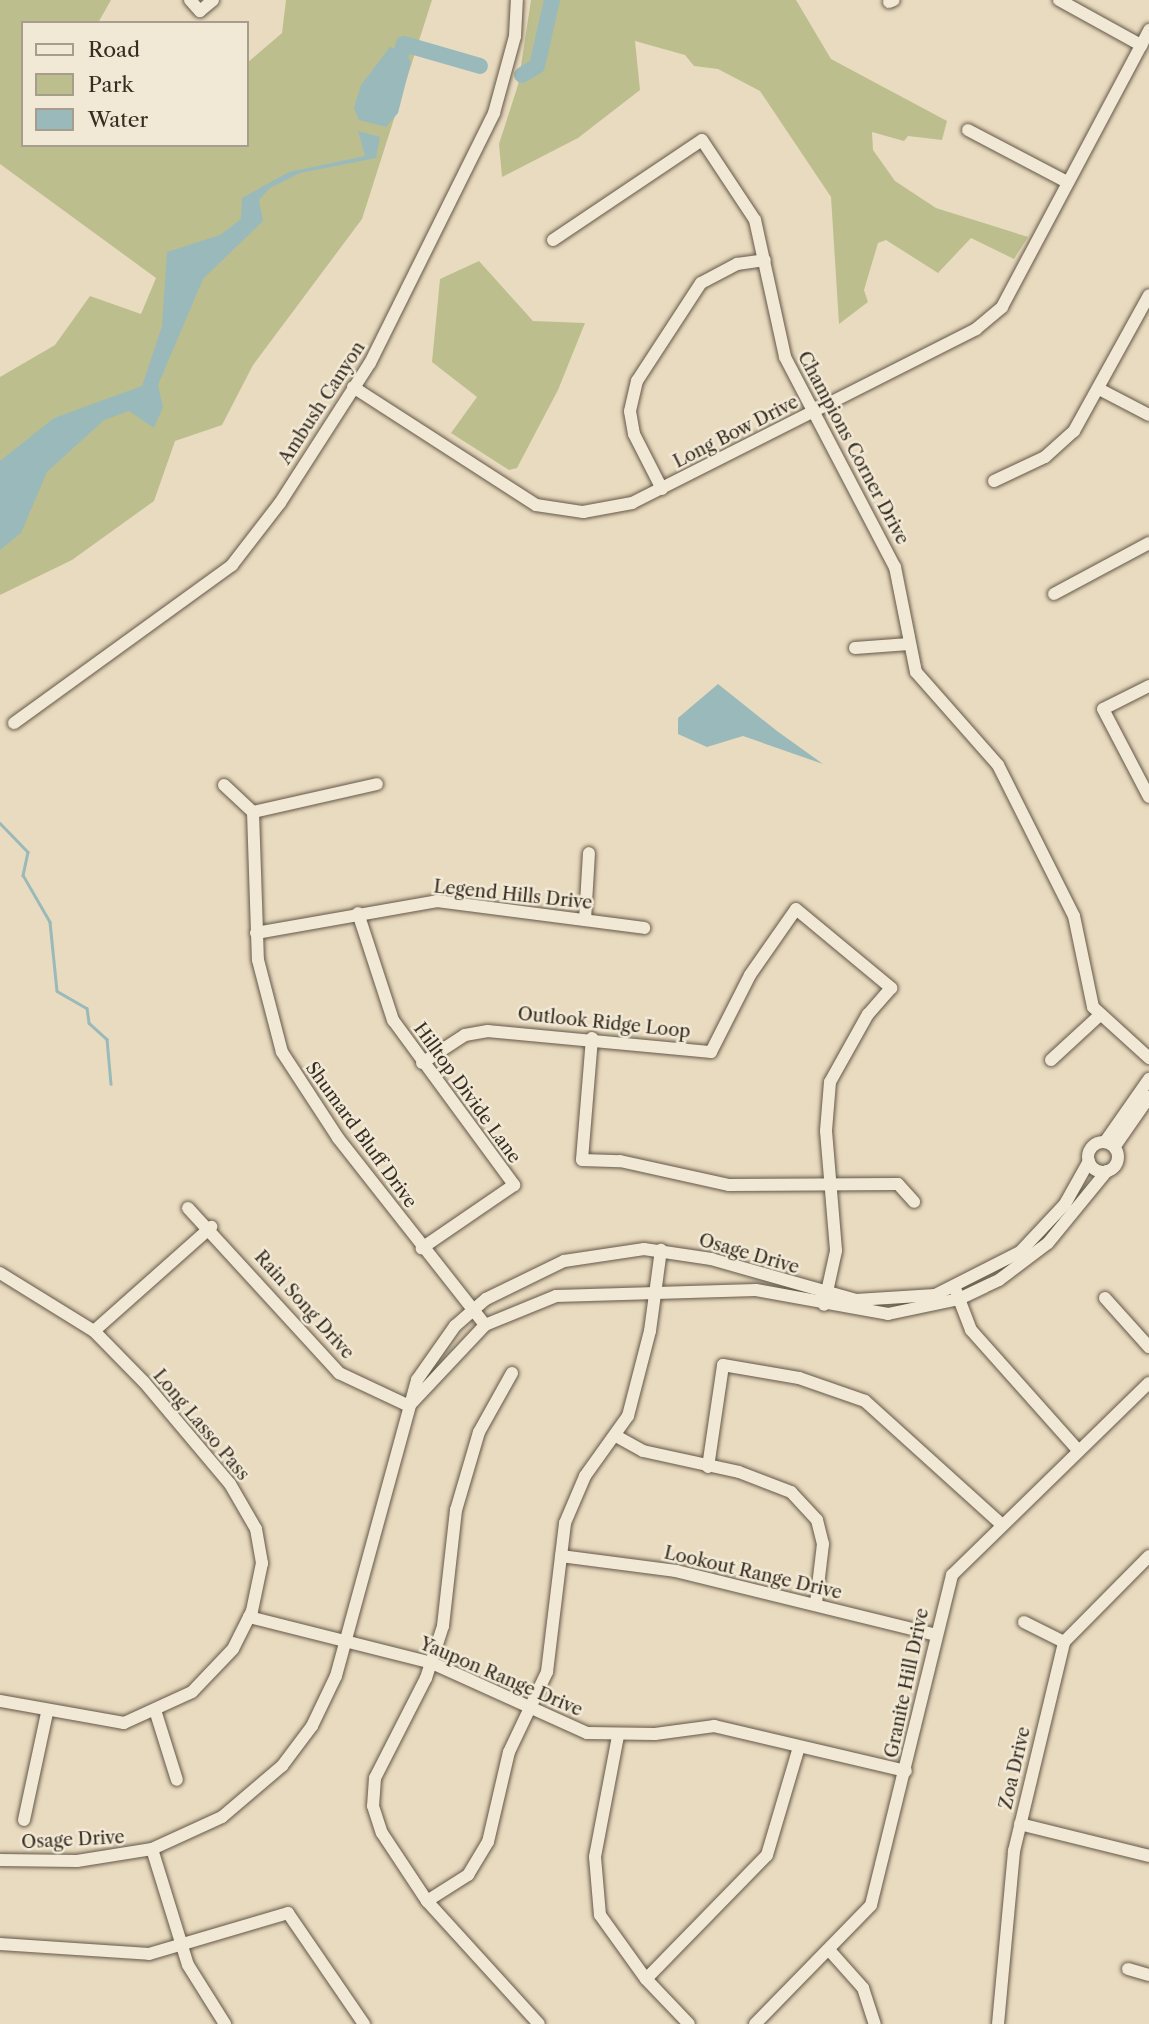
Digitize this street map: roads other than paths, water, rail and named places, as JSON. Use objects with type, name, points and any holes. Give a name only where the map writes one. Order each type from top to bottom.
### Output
[{"type":"street","points":[[190,0],[200,11],[212,0]]},
{"type":"street","name":"Ambush Canyon","points":[[14,723],[232,565],[280,503],[353,387],[406,294],[494,113],[515,36],[517,0]]},
{"type":"street","points":[[1059,0],[1141,45]]},
{"type":"street","name":"Long Bow Drive","points":[[353,387],[536,505],[603,509],[662,489],[976,329],[1002,307],[1149,30]]},
{"type":"street","points":[[968,130],[1067,182]]},
{"type":"street","name":"Champions Corner Drive","points":[[553,240],[702,140],[748,207],[765,260],[785,357],[895,567],[909,644],[930,695],[986,748],[1052,869],[1074,916],[1085,978],[1100,1015],[1149,1058]]},
{"type":"street","points":[[662,489],[634,434],[631,411],[637,381],[701,283],[737,264],[765,260]]},
{"type":"street","points":[[994,481],[1045,457],[1074,431],[1101,390],[1149,295]]},
{"type":"street","points":[[1101,390],[1149,415]]},
{"type":"street","points":[[1054,594],[1149,543]]},
{"type":"street","points":[[855,648],[909,644]]},
{"type":"street","points":[[1149,686],[1103,709],[1149,797]]},
{"type":"street","points":[[224,785],[253,813],[377,784]]},
{"type":"street","name":"Shumard Bluff Drive","points":[[253,813],[256,933],[282,1052],[422,1248],[485,1325]]},
{"type":"street","points":[[585,920],[589,853]]},
{"type":"street","name":"Legend Hills Drive","points":[[256,933],[309,928],[358,913],[437,901],[644,928]]},
{"type":"street","name":"Outlook Ridge Loop","points":[[422,1063],[465,1035],[488,1031],[592,1038],[711,1052],[750,975],[796,909],[891,988],[867,1014],[830,1082],[826,1131],[832,1185]]},
{"type":"street","name":"Hilltop Divide Lane","points":[[358,913],[393,1020],[514,1185],[422,1248]]},
{"type":"street","points":[[1051,1060],[1100,1015]]},
{"type":"street","points":[[592,1038],[582,1160],[620,1161],[729,1185],[898,1184],[914,1202]]},
{"type":"street","points":[[1110,1144],[1149,1079]]},
{"type":"street","points":[[1110,1144],[1149,1097]]},
{"type":"street","points":[[1089,1161],[1107,1171],[1118,1161],[1110,1144]]},
{"type":"street","name":"Osage Drive","points":[[957,1293],[1020,1252],[1065,1204],[1089,1161],[1092,1147],[1110,1144]]},
{"type":"street","name":"Osage Drive","points":[[0,1860],[77,1861],[152,1849],[222,1817],[282,1766],[312,1726],[347,1640],[409,1406],[431,1354],[473,1309],[564,1261],[613,1250],[661,1250],[826,1300],[888,1314],[999,1280],[1048,1243],[1107,1171]]},
{"type":"street","points":[[826,1300],[836,1251],[832,1185]]},
{"type":"street","name":"Rain Song Drive","points":[[188,1208],[211,1227],[339,1373],[409,1406]]},
{"type":"street","points":[[94,1331],[211,1227]]},
{"type":"street","points":[[428,1902],[468,1875],[488,1842],[509,1752],[533,1710],[547,1672],[565,1523],[585,1476],[616,1436],[637,1381],[655,1295],[661,1250]]},
{"type":"street","name":"Long Lasso Pass","points":[[0,1273],[94,1331],[230,1484],[256,1529],[262,1563],[249,1618],[217,1671],[155,1710],[124,1723],[47,1713],[0,1701]]},
{"type":"street","name":"Osage Drive","points":[[409,1406],[485,1325],[556,1296],[756,1290],[826,1300]]},
{"type":"street","points":[[957,1293],[986,1350],[1079,1450]]},
{"type":"street","points":[[1105,1298],[1149,1347]]},
{"type":"street","points":[[708,1467],[723,1365],[829,1384],[865,1401],[1001,1524]]},
{"type":"street","points":[[512,1373],[479,1433],[456,1510],[443,1626],[432,1663],[375,1778],[373,1806],[382,1833],[428,1902],[539,2024]]},
{"type":"street","name":"Granite Hill Drive","points":[[755,2024],[830,1951],[872,1905],[952,1575],[1001,1524],[1149,1383]]},
{"type":"street","points":[[616,1436],[643,1451],[764,1480],[806,1505],[823,1544],[816,1603]]},
{"type":"street","name":"Lookout Range Drive","points":[[561,1556],[677,1571],[816,1603],[936,1635]]},
{"type":"street","points":[[1024,1622],[1065,1642],[1149,1556]]},
{"type":"street","name":"Yaupon Range Drive","points":[[249,1618],[432,1663],[587,1733],[618,1736],[715,1726],[906,1771]]},
{"type":"street","name":"Zoa Drive","points":[[998,2024],[1020,1824],[1065,1642]]},
{"type":"street","points":[[155,1710],[177,1780]]},
{"type":"street","points":[[24,1820],[47,1713]]},
{"type":"street","points":[[618,1736],[595,1857],[596,1898],[600,1915],[646,1979],[689,2024]]},
{"type":"street","points":[[646,1979],[766,1855],[799,1747]]},
{"type":"street","points":[[1020,1824],[1149,1856]]},
{"type":"street","points":[[152,1849],[180,1944],[225,2024]]},
{"type":"street","points":[[0,1944],[149,1954],[288,1913],[364,2024]]},
{"type":"street","points":[[830,1951],[863,1988],[875,2024]]},
{"type":"street","points":[[1128,1969],[1149,1975]]},
{"type":"water","points":[[390,47],[405,52],[411,62],[398,113],[386,127],[359,120],[354,108],[361,85]]},
{"type":"water","points":[[358,131],[380,137],[376,158],[300,173],[270,188],[259,200],[263,221],[203,279],[158,385],[163,407],[154,428],[129,411],[104,420],[47,472],[21,533],[0,550],[0,461],[54,418],[142,386],[162,326],[167,252],[220,235],[241,219],[242,198],[289,172],[365,156]]},
{"type":"water","points":[[718,684],[823,764],[743,736],[707,747],[678,734],[678,718]]},
{"type":"waterway","points":[[522,75],[537,66],[552,0]]},
{"type":"waterway","points":[[396,70],[404,44],[480,66]]},
{"type":"waterway","points":[[0,823],[28,852],[23,875],[50,922],[57,991],[87,1008],[89,1023],[107,1039],[111,1084]]}]
